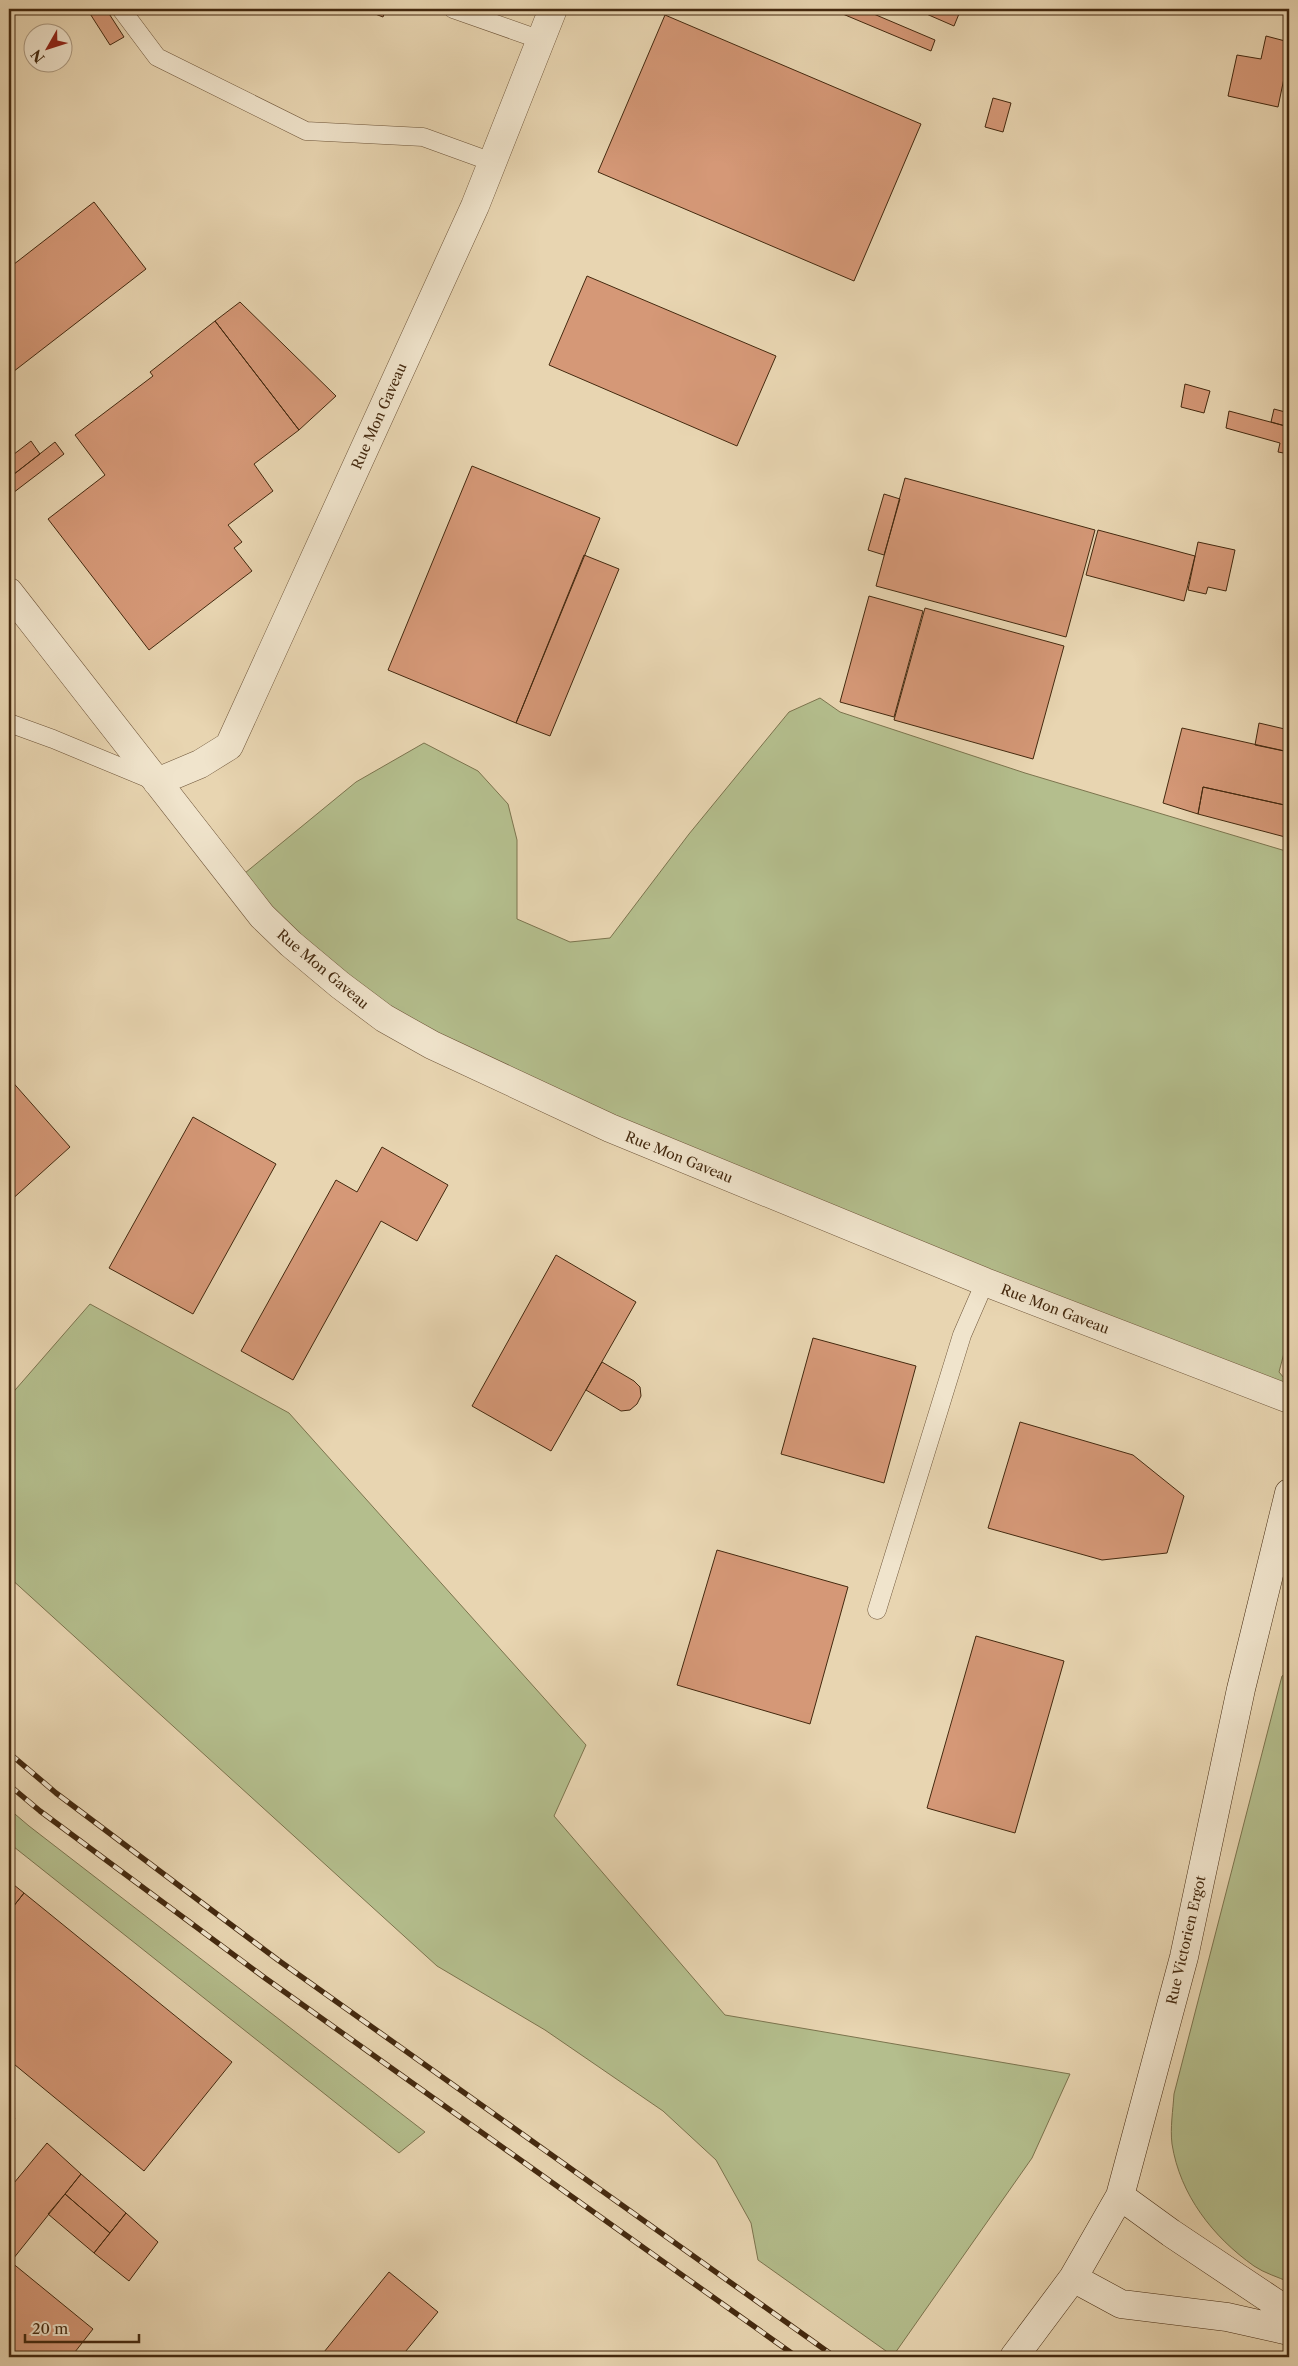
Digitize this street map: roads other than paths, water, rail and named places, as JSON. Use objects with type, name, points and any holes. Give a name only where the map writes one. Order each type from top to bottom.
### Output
[{"type":"street","name":"Rue Mon Gaveau","points":[[157,782],[200,764],[229,746],[492,162],[553,9]]},
{"type":"street","name":"Rue Mon Gaveau","points":[[9,592],[262,916],[305,956],[384,1018],[432,1045],[610,1128],[985,1282],[1289,1399]]},
{"type":"street","name":"Rue Victorien Ergot","points":[[1014,2357],[1073,2278],[1120,2196],[1184,1957],[1241,1689],[1289,1493]]},
{"type":"street","points":[[1120,2196],[1171,2233],[1289,2312]]},
{"type":"street","points":[[1073,2278],[1121,2304],[1219,2316],[1289,2331]]},
{"type":"lane","points":[[121,9],[157,57],[306,131],[423,137],[492,162]]},
{"type":"lane","points":[[453,9],[541,40]]},
{"type":"lane","points":[[9,723],[157,782]]},
{"type":"lane","points":[[877,1610],[962,1335],[985,1282]]},
{"type":"railway","points":[[9,1753],[56,1793],[278,1960],[835,2357]]},
{"type":"railway","points":[[9,1785],[40,1811],[265,1978],[797,2357]]}]
